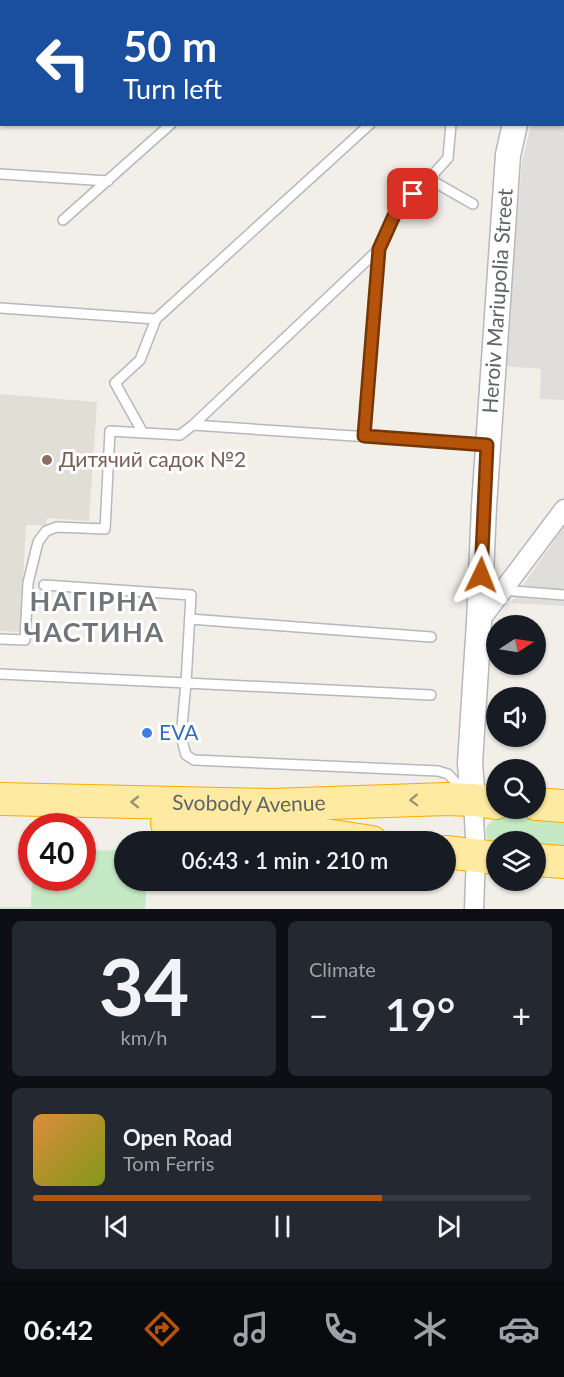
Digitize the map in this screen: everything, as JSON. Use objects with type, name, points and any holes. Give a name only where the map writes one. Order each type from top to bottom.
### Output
[{"type":"highway","name":"Svobody Avenue","points":[[0,799],[271,805],[485,801]]},
{"type":"highway","points":[[546,805],[564,806]]},
{"type":"highway","name":"Svobody Avenue","points":[[0,820],[272,827],[299,831]]},
{"type":"highway","points":[[456,853],[486,857]]},
{"type":"highway","points":[[546,861],[564,862]]},
{"type":"street","name":"Heroiv Mariupolia Street","points":[[474,909],[486,857],[485,801],[470,763],[487,445],[508,155],[515,126]]},
{"type":"street","points":[[479,622],[564,509]]},
{"type":"lane","points":[[63,220],[169,126]]},
{"type":"lane","points":[[143,433],[115,383],[140,360],[156,320],[368,126]]},
{"type":"lane","points":[[364,436],[379,249],[397,209],[448,158],[451,126]]},
{"type":"lane","points":[[0,174],[108,181]]},
{"type":"lane","points":[[429,179],[472,204]]},
{"type":"lane","points":[[0,639],[25,640],[28,583],[38,542],[46,531],[57,527],[105,529],[110,431],[180,435],[379,249]]},
{"type":"lane","points":[[0,308],[156,320]]},
{"type":"lane","points":[[193,425],[487,445]]},
{"type":"lane","points":[[44,585],[191,595],[181,737],[186,755],[194,760],[438,771],[448,774],[485,801]]},
{"type":"lane","points":[[503,590],[564,595]]},
{"type":"lane","points":[[190,619],[431,637]]},
{"type":"lane","points":[[0,674],[431,695]]},
{"type":"lane","points":[[448,774],[470,763]]},
{"type":"shaded area","points":[[531,126],[564,126],[564,400],[540,399],[541,369],[505,366],[522,162]]},
{"type":"shaded area","name":"Дитячий садок №2","points":[[0,394],[97,402],[89,521],[47,518],[46,525],[26,525],[20,632],[0,631]]},
{"type":"shaded area","points":[[564,526],[564,606],[511,603]]},
{"type":"green space","points":[[493,820],[564,821],[564,853],[546,852],[546,831],[486,831]]},
{"type":"green space","points":[[114,850],[114,891],[146,891],[145,909],[0,909],[0,907],[31,907],[32,891],[96,891],[96,851]]},
{"type":"place","name":"Дитячий садок №2","points":[[47,460]]},
{"type":"place","name":"EVA","points":[[147,733]]},
{"type":"district","name":"НАГІРНА ЧАСТИНА","points":[[94,618]]},
{"type":"route","points":[[413,194],[397,209],[379,249],[364,436],[487,445],[481,575]]}]
